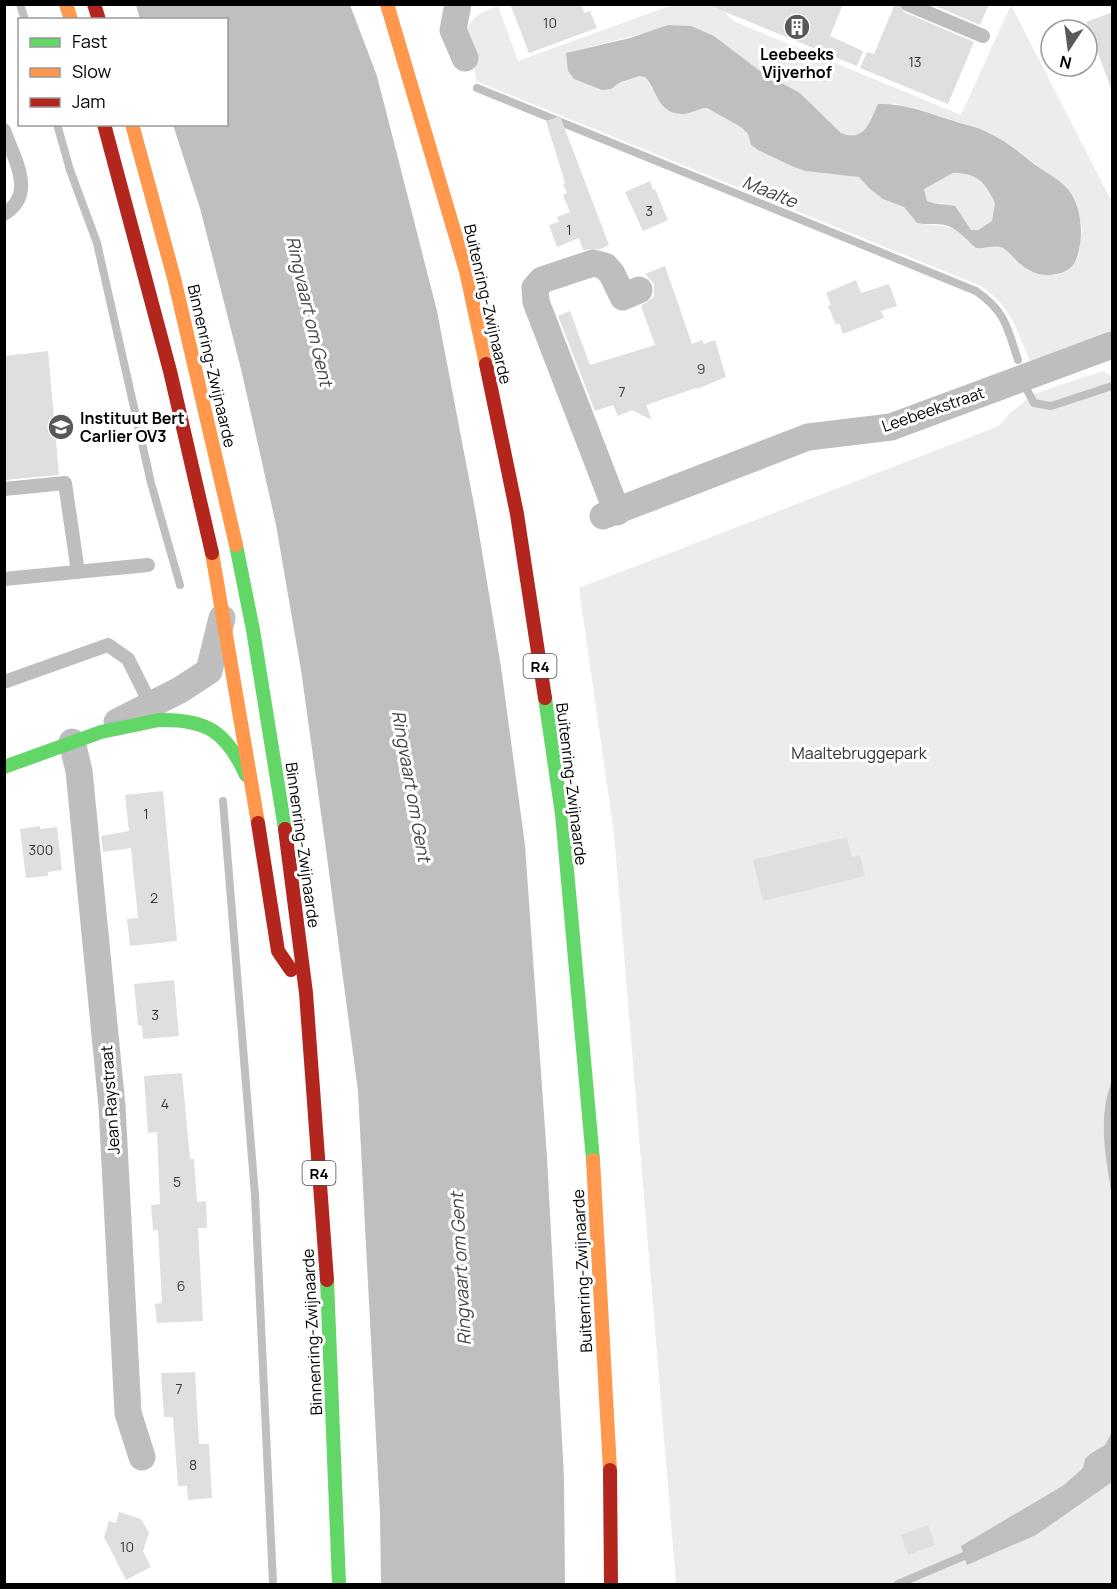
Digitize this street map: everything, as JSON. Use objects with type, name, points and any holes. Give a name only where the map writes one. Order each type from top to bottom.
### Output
[{"type":"main road","name":"Buitenring-Zwijnaarde","points":[[387,4],[466,271],[517,514],[560,802],[591,1137],[610,1464],[611,1584]]},
{"type":"main road","name":"R4","points":[[105,126],[170,371],[213,558],[278,951],[306,993]]},
{"type":"main road","name":"Binnenring-Zwijnaarde","points":[[133,126],[174,278],[230,512],[253,630],[284,818],[306,993],[328,1287],[339,1584]]},
{"type":"main road","points":[[155,712],[206,725],[225,740],[239,759],[252,789]]},
{"type":"main road","points":[[4,767],[100,732]]},
{"type":"main road","points":[[611,1521],[628,1536]]},
{"type":"street","points":[[458,4],[453,30],[465,58]]},
{"type":"street","name":"Leebeekstraat","points":[[639,290],[623,297],[612,274],[605,266],[593,263],[542,280],[535,288],[536,302],[610,514],[808,437],[891,427],[1113,345]]},
{"type":"street","points":[[100,732],[155,712],[180,690],[209,671],[223,615]]},
{"type":"street","name":"Jean Raystraat","points":[[72,742],[79,771],[112,1106],[128,1413],[142,1457]]},
{"type":"lane","points":[[907,4],[983,36]]},
{"type":"lane","points":[[4,130],[22,180],[22,195],[15,208],[4,214]]},
{"type":"lane","points":[[4,489],[65,483],[78,573]]},
{"type":"lane","points":[[4,579],[148,565]]},
{"type":"lane","points":[[4,682],[108,645],[128,660],[155,712]]},
{"type":"green space","points":[[672,5],[718,5],[733,21],[961,115],[1011,5],[1039,60],[1039,78],[1048,78],[1112,202],[1112,331],[1030,361],[1006,310],[981,286],[476,81],[468,45],[468,27],[483,13],[498,6],[518,61]],"holes":[[[645,33],[714,36],[760,71],[800,93],[844,134],[853,136],[860,134],[893,103],[988,132],[1012,146],[1065,187],[1077,207],[1082,229],[1078,257],[1068,271],[1056,275],[1029,271],[1000,247],[968,241],[956,230],[944,226],[917,223],[904,207],[869,188],[859,177],[794,167],[758,150],[751,145],[748,134],[741,127],[707,108],[691,112],[651,88],[646,77],[639,76],[602,90],[575,79],[569,71],[566,53]]]},
{"type":"green space","points":[[953,173],[968,175],[979,180],[995,203],[992,221],[978,230],[971,230],[943,203],[932,204],[927,201],[923,189]]},
{"type":"green space","name":"Maaltebruggepark","points":[[1103,371],[1112,377],[1112,1584],[676,1584],[614,833],[579,588],[999,426],[1010,413],[1034,394]]},
{"type":"water","name":"Ringvaart om Gent","points":[[136,5],[350,5],[377,76],[437,311],[476,515],[501,667],[525,845],[547,1157],[564,1478],[565,1584],[381,1584],[380,1514],[358,1091],[301,670],[276,525],[241,369],[200,208],[173,126],[228,126],[228,18],[140,18]]},
{"type":"water","points":[[668,25],[691,26],[714,36],[760,71],[800,93],[841,133],[856,135],[861,133],[866,129],[878,104],[917,109],[989,133],[1060,181],[1069,190],[1077,208],[1081,229],[1075,262],[1070,269],[1062,273],[1045,275],[1035,273],[1020,264],[1003,248],[996,246],[976,248],[950,227],[942,224],[917,223],[904,207],[883,199],[859,177],[806,171],[758,150],[751,145],[748,134],[741,127],[707,108],[682,114],[668,110],[663,106],[645,77],[639,76],[619,83],[611,89],[602,90],[574,79],[568,71],[566,53],[630,38]],"holes":[[[953,173],[974,177],[984,184],[995,203],[992,221],[978,230],[971,230],[955,206],[927,201],[924,189]]]},
{"type":"water","points":[[1112,1081],[1112,1196],[1105,1153],[1104,1124],[1107,1095]]},
{"type":"water","points":[[1112,1432],[1112,1482],[1036,1535],[967,1565],[961,1546],[1064,1485],[1083,1468],[1085,1459],[1090,1454],[1105,1445]]},
{"type":"building","points":[[510,4],[581,4],[584,13],[590,11],[597,28],[529,53]]},
{"type":"building","name":"Leebeeks Vijverhof","points":[[706,4],[843,4],[830,36],[863,51],[857,66]]},
{"type":"building","points":[[895,4],[898,4],[904,12],[974,42],[948,104],[860,68],[867,52],[874,54]]},
{"type":"building","points":[[931,4],[989,4],[980,25]]},
{"type":"building","points":[[1113,12],[1113,88],[1111,88],[1099,56],[1099,18],[1097,18]]},
{"type":"building","points":[[560,116],[609,245],[600,249],[583,250],[579,238],[557,247],[549,225],[559,222],[557,217],[570,212],[563,195],[567,193],[563,184],[565,183],[546,121]]},
{"type":"building","points":[[650,181],[668,220],[643,231],[625,192]]},
{"type":"building","points":[[665,266],[692,344],[702,340],[704,344],[715,340],[726,377],[646,405],[652,420],[632,410],[618,416],[613,405],[595,411],[558,316],[570,311],[590,365],[655,345],[641,306],[654,297],[654,284],[645,274]]},
{"type":"building","points":[[856,280],[861,293],[889,284],[897,306],[881,311],[884,318],[843,334],[839,323],[836,325],[828,306],[831,305],[826,293]]},
{"type":"building","points":[[48,351],[59,475],[4,480],[4,356]]},
{"type":"building","points":[[163,791],[177,941],[130,946],[127,919],[138,918],[131,848],[103,852],[101,836],[129,831],[125,795]]},
{"type":"building","points":[[40,826],[40,829],[57,827],[62,870],[48,872],[48,876],[26,878],[20,829]]},
{"type":"building","points":[[847,837],[852,857],[860,855],[865,876],[763,901],[753,860]]},
{"type":"building","points":[[174,980],[179,1036],[143,1039],[142,1026],[138,1025],[134,984]]},
{"type":"building","points":[[182,1073],[190,1159],[194,1159],[197,1202],[206,1201],[207,1228],[198,1228],[203,1321],[157,1323],[155,1304],[162,1303],[158,1230],[153,1230],[151,1205],[160,1204],[157,1132],[148,1133],[144,1076]]},
{"type":"building","points":[[195,1372],[199,1444],[209,1444],[212,1498],[188,1500],[187,1486],[178,1486],[173,1417],[164,1417],[161,1373]]},
{"type":"building","points":[[119,1512],[141,1519],[149,1533],[143,1551],[151,1567],[126,1580],[104,1537],[109,1521],[116,1523]]},
{"type":"building","points":[[928,1525],[935,1545],[908,1555],[901,1535]]},
{"type":"waterway","points":[[20,4],[24,18]]},
{"type":"waterway","name":"Maalte","points":[[477,88],[976,291],[1000,313],[1018,360]]},
{"type":"waterway","points":[[58,126],[70,170],[97,243],[151,483],[180,585]]},
{"type":"waterway","name":"Maalte","points":[[1027,390],[1034,403],[1051,406],[1112,386]]},
{"type":"waterway","points":[[223,801],[255,1195],[273,1584]]},
{"type":"waterway","points":[[898,1584],[964,1556]]},
{"type":"traffic: fast","points":[[236,545],[253,630],[285,829]]},
{"type":"traffic: fast","points":[[545,698],[562,814],[593,1160]]},
{"type":"traffic: fast","points":[[4,767],[101,732],[159,720]]},
{"type":"traffic: fast","points":[[159,720],[190,722],[213,731],[231,748],[246,775]]},
{"type":"traffic: fast","points":[[327,1280],[339,1584]]},
{"type":"traffic: slow","points":[[66,4],[70,18]]},
{"type":"traffic: slow","points":[[387,4],[466,271],[486,364]]},
{"type":"traffic: slow","points":[[133,126],[174,278],[236,545]]},
{"type":"traffic: slow","points":[[212,553],[258,823]]},
{"type":"traffic: slow","points":[[593,1160],[610,1470]]},
{"type":"traffic: jam","points":[[94,4],[98,18]]},
{"type":"traffic: jam","points":[[105,126],[170,371],[212,553]]},
{"type":"traffic: jam","points":[[486,364],[517,514],[545,698]]},
{"type":"traffic: jam","points":[[258,823],[278,951],[291,970]]},
{"type":"traffic: jam","points":[[285,829],[306,993],[327,1280]]},
{"type":"traffic: jam","points":[[610,1470],[611,1584]]},
{"type":"place","name":"Leebeeks Vijverhof","points":[[797,27]]},
{"type":"place","name":"Instituut Bert Carlier OV3","points":[[61,427]]}]
